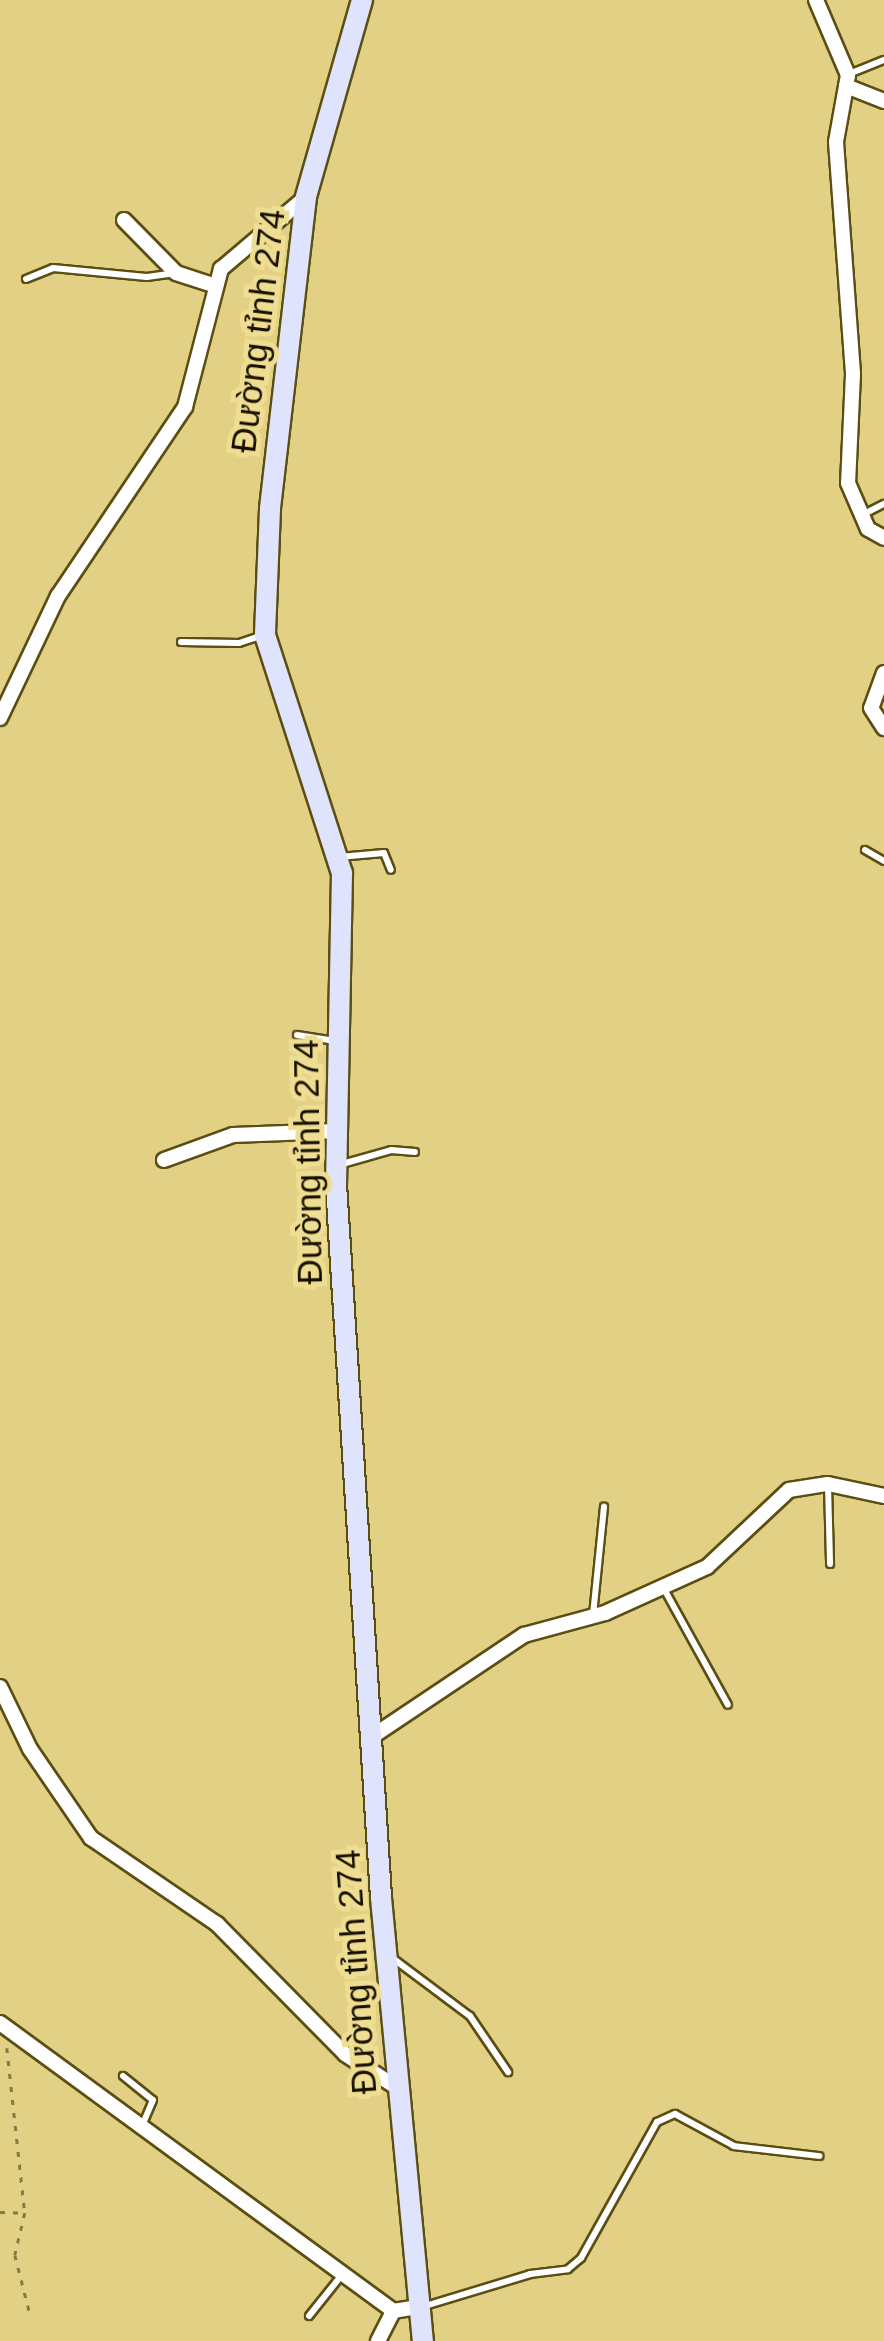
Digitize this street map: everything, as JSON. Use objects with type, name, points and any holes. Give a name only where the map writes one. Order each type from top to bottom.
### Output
[{"type":"main road","name":"Đường tỉnh 274","points":[[362,0],[306,197],[272,490],[265,635],[338,857],[336,1166],[386,1954],[423,2341]]},
{"type":"street","points":[[816,0],[847,80],[836,142],[853,374],[848,483],[860,516],[884,538]]},
{"type":"street","points":[[847,80],[884,101]]},
{"type":"street","points":[[0,718],[58,596],[186,407],[214,285],[233,253],[306,197]]},
{"type":"street","points":[[124,220],[176,273],[214,285]]},
{"type":"street","points":[[884,672],[871,708],[884,728]]},
{"type":"street","points":[[164,1160],[233,1135],[336,1131]]},
{"type":"street","points":[[373,1736],[524,1635],[592,1618],[664,1588],[720,1557],[788,1490],[828,1484],[884,1496]]},
{"type":"street","points":[[0,1687],[30,1749],[91,1838],[217,1924],[345,2054],[396,2087]]},
{"type":"street","points":[[2,2025],[393,2310],[419,2307]]},
{"type":"street","points":[[378,2341],[393,2310]]},
{"type":"lane","points":[[847,80],[884,60]]},
{"type":"lane","points":[[26,279],[53,268],[147,277],[176,273]]},
{"type":"lane","points":[[860,516],[884,504]]},
{"type":"lane","points":[[181,642],[240,643],[265,635]]},
{"type":"lane","points":[[865,850],[884,861]]},
{"type":"lane","points":[[338,857],[384,853],[391,870]]},
{"type":"lane","points":[[297,1035],[337,1041]]},
{"type":"lane","points":[[336,1166],[391,1150],[415,1152]]},
{"type":"lane","points":[[828,1484],[830,1564]]},
{"type":"lane","points":[[592,1618],[604,1507]]},
{"type":"lane","points":[[664,1588],[728,1706]]},
{"type":"lane","points":[[386,1954],[470,2016],[508,2072]]},
{"type":"lane","points":[[123,2076],[153,2100],[142,2125]]},
{"type":"lane","points":[[419,2307],[530,2274],[568,2269],[581,2258],[657,2122],[675,2114],[734,2146],[818,2156]]},
{"type":"lane","points":[[309,2316],[342,2274]]},
{"type":"path","points":[[2,2025],[25,2213],[16,2255],[30,2314]]},
{"type":"path","points":[[0,2212],[25,2213]]}]
